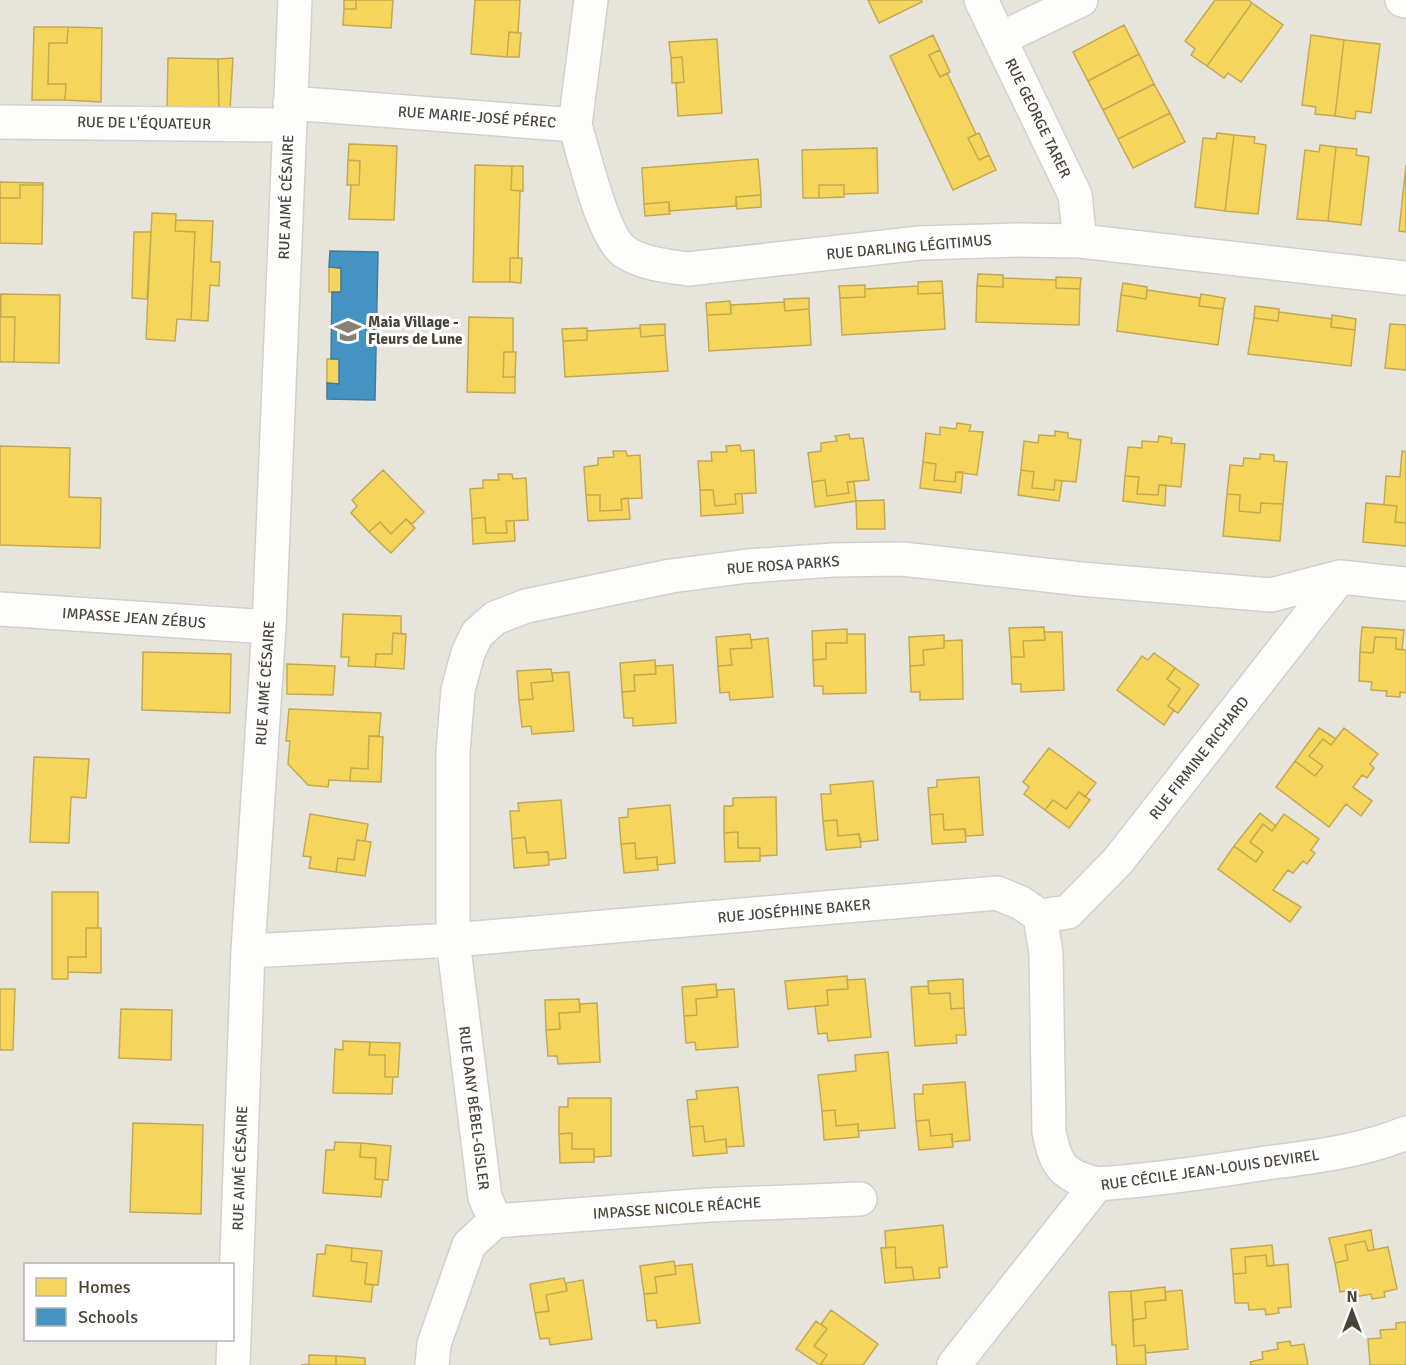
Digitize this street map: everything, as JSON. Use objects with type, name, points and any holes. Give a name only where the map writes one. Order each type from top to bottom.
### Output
[{"type":"street","name":"RUE AIMÉ CÉSAIRE","points":[[234,1337],[248,951],[269,627],[295,0]]},
{"type":"street","name":"RUE MARIE-JOSÉ PÉREC","points":[[289,114],[575,125],[591,0]]},
{"type":"street","name":"RUE GEORGE TARER","points":[[981,0],[1075,195],[1080,241]]},
{"type":"street","points":[[1000,39],[1081,0]]},
{"type":"street","name":"RUE DE L'ÉQUATEUR","points":[[0,122],[289,114]]},
{"type":"street","name":"RUE DARLING LÉGITIMUS","points":[[575,125],[611,236],[625,252],[663,266],[698,268],[965,240],[1080,241],[1406,278]]},
{"type":"street","name":"RUE ROSA PARKS","points":[[453,940],[453,751],[458,690],[468,653],[477,634],[495,618],[526,606],[671,576],[748,566],[833,560],[902,559],[1081,579],[1271,595],[1340,577],[1406,584]]},
{"type":"street","name":"RUE FIRMINE RICHARD","points":[[1040,916],[1068,912],[1118,861],[1340,577]]},
{"type":"street","name":"IMPASSE JEAN ZÉBUS","points":[[0,609],[269,627]]},
{"type":"street","name":"RUE JOSÉPHINE BAKER","points":[[248,951],[453,940],[997,893],[1021,903],[1040,916]]},
{"type":"street","points":[[1040,916],[1047,953],[1049,1132],[1054,1160],[1079,1179],[1097,1184]]},
{"type":"street","name":"RUE DANY BÉBEL-GISLER","points":[[453,940],[485,1197],[495,1221]]},
{"type":"street","name":"RUE CÉCILE JEAN-LOUIS DEVIREL","points":[[954,1365],[1097,1184],[1153,1180],[1295,1159],[1347,1150],[1406,1133]]},
{"type":"street","name":"IMPASSE NICOLE RÉACHE","points":[[495,1221],[709,1205],[860,1199]]},
{"type":"street","points":[[432,1365],[434,1344],[469,1245],[495,1221]]},
{"type":"street","name":"RUE AIMÉ CÉSAIRE","points":[[233,1365],[234,1341]]},
{"type":"shaded area","points":[[0,0],[1406,0],[1406,1365],[0,1365]]},
{"type":"building: Homes","points":[[344,0],[356,0],[356,9],[344,9]]},
{"type":"building: Homes","points":[[356,0],[393,0],[391,28],[343,25],[344,9],[356,9]]},
{"type":"building: Homes","points":[[475,0],[520,0],[518,33],[509,32],[507,57],[471,54]]},
{"type":"building: Homes","points":[[868,0],[921,0],[922,2],[879,23]]},
{"type":"building: Homes","points":[[1215,0],[1248,0],[1252,3],[1207,66],[1191,55],[1195,49],[1185,41]]},
{"type":"building: Homes","points":[[1252,3],[1283,25],[1241,82],[1228,73],[1224,78],[1207,66]]},
{"type":"building: Homes","points":[[1124,25],[1139,54],[1088,81],[1073,52]]},
{"type":"building: Homes","points":[[34,27],[68,27],[67,43],[49,43],[48,84],[66,84],[65,100],[32,100]]},
{"type":"building: Homes","points":[[68,27],[102,28],[101,102],[65,100],[66,84],[48,84],[49,43],[67,43]]},
{"type":"building: Homes","points":[[509,32],[521,33],[519,57],[507,57]]},
{"type":"building: Homes","points":[[933,35],[940,50],[929,55],[940,77],[947,73],[976,134],[968,138],[979,160],[989,155],[996,170],[953,190],[890,56]]},
{"type":"building: Homes","points":[[1311,35],[1344,40],[1335,116],[1315,114],[1316,107],[1302,105]]},
{"type":"building: Homes","points":[[717,39],[722,113],[678,116],[676,83],[684,82],[682,57],[671,58],[669,42]]},
{"type":"building: Homes","points":[[1344,40],[1380,44],[1371,113],[1356,111],[1355,119],[1335,116]]},
{"type":"building: Homes","points":[[940,50],[950,72],[940,77],[929,55]]},
{"type":"building: Homes","points":[[1139,54],[1154,84],[1103,110],[1088,81]]},
{"type":"building: Homes","points":[[682,57],[684,82],[672,83],[671,58]]},
{"type":"building: Homes","points":[[168,58],[218,59],[219,110],[167,108]]},
{"type":"building: Homes","points":[[233,58],[230,110],[219,110],[218,59]]},
{"type":"building: Homes","points":[[1154,84],[1170,113],[1118,139],[1103,110]]},
{"type":"building: Homes","points":[[1170,113],[1185,142],[1133,168],[1118,139]]},
{"type":"building: Homes","points":[[979,133],[989,155],[979,160],[968,138]]},
{"type":"building: Homes","points":[[1217,133],[1234,135],[1225,211],[1195,207],[1203,138],[1216,139]]},
{"type":"building: Homes","points":[[1234,135],[1255,137],[1254,143],[1266,145],[1258,214],[1225,211]]},
{"type":"building: Homes","points":[[349,144],[397,146],[394,220],[349,219],[351,185],[359,185],[360,161],[348,160]]},
{"type":"building: Homes","points":[[1320,145],[1336,147],[1328,221],[1297,219],[1305,150],[1319,152]]},
{"type":"building: Homes","points":[[1336,147],[1357,149],[1356,155],[1369,157],[1361,225],[1328,221]]},
{"type":"building: Homes","points":[[877,148],[878,193],[844,194],[844,185],[819,185],[819,198],[803,198],[802,150]]},
{"type":"building: Homes","points":[[758,159],[761,195],[736,197],[736,206],[669,211],[669,202],[644,204],[642,168]]},
{"type":"building: Homes","points":[[348,160],[360,161],[359,185],[347,185]]},
{"type":"building: Homes","points":[[475,165],[512,166],[511,190],[520,191],[518,258],[510,258],[510,282],[473,282]]},
{"type":"building: Homes","points":[[1406,165],[1406,232],[1399,231]]},
{"type":"building: Homes","points":[[512,166],[523,166],[523,191],[511,190]]},
{"type":"building: Homes","points":[[0,182],[43,183],[43,185],[20,185],[20,198],[0,198]]},
{"type":"building: Homes","points":[[20,185],[43,185],[42,244],[0,243],[0,198],[20,198]]},
{"type":"building: Homes","points":[[819,185],[844,185],[844,197],[819,198]]},
{"type":"building: Homes","points":[[761,195],[761,207],[737,209],[736,197]]},
{"type":"building: Homes","points":[[669,202],[670,214],[645,216],[644,204]]},
{"type":"building: Homes","points":[[152,213],[176,214],[175,231],[195,232],[191,320],[177,319],[175,341],[146,339]]},
{"type":"building: Homes","points":[[176,220],[213,221],[211,262],[220,262],[219,286],[210,285],[208,321],[191,320],[195,232],[175,231]]},
{"type":"building: Homes","points":[[134,232],[151,232],[147,299],[132,298]]},
{"type":"building: Homes","points":[[510,258],[522,258],[521,283],[510,282]]},
{"type":"building: Homes","points":[[329,267],[341,268],[341,292],[329,292]]},
{"type":"building: Homes","points":[[978,274],[1003,275],[1003,287],[977,286]]},
{"type":"building: Homes","points":[[1056,277],[1081,278],[1080,289],[1056,288]]},
{"type":"building: Homes","points":[[1003,278],[1056,280],[1056,288],[1080,289],[1079,325],[976,322],[977,286],[1003,287]]},
{"type":"building: Homes","points":[[942,281],[943,293],[918,294],[918,282]]},
{"type":"building: Homes","points":[[1123,283],[1147,287],[1146,299],[1121,295]]},
{"type":"building: Homes","points":[[865,285],[865,297],[840,298],[839,286]]},
{"type":"building: Homes","points":[[918,286],[918,294],[943,293],[945,329],[842,335],[840,298],[865,297],[865,289]]},
{"type":"building: Homes","points":[[1147,290],[1200,298],[1199,306],[1223,309],[1218,345],[1117,331],[1121,295],[1146,299]]},
{"type":"building: Homes","points":[[0,294],[1,317],[15,317],[14,362],[0,362]]},
{"type":"building: Homes","points":[[1,294],[60,295],[59,363],[14,362],[15,317],[1,317]]},
{"type":"building: Homes","points":[[1201,294],[1225,298],[1223,309],[1199,306]]},
{"type":"building: Homes","points":[[809,298],[809,309],[785,311],[784,299]]},
{"type":"building: Homes","points":[[730,301],[731,314],[707,315],[706,303]]},
{"type":"building: Homes","points":[[784,302],[785,311],[809,309],[811,345],[709,351],[707,315],[731,314],[731,305]]},
{"type":"building: Homes","points":[[1255,306],[1279,309],[1278,321],[1254,318]]},
{"type":"building: Homes","points":[[1279,312],[1332,319],[1331,327],[1355,330],[1351,366],[1248,354],[1254,318],[1278,321]]},
{"type":"building: Homes","points":[[1332,315],[1356,319],[1355,330],[1331,327]]},
{"type":"building: Homes","points":[[469,317],[513,318],[513,352],[504,352],[503,377],[515,377],[515,393],[467,392]]},
{"type":"building: Homes","points":[[665,324],[665,335],[641,337],[640,325]]},
{"type":"building: Homes","points":[[1390,324],[1406,325],[1406,370],[1385,368]]},
{"type":"building: Homes","points":[[587,328],[587,340],[563,341],[562,329]]},
{"type":"building: Homes","points":[[640,328],[641,337],[665,335],[668,371],[565,377],[563,341],[587,340],[587,331]]},
{"type":"building: Homes","points":[[504,352],[516,352],[515,377],[503,377]]},
{"type":"building: Homes","points":[[327,359],[339,359],[339,384],[327,383]]},
{"type":"building: Homes","points":[[957,423],[971,425],[969,431],[983,432],[977,475],[956,472],[955,482],[934,480],[936,464],[923,462],[926,433],[940,435],[940,427],[956,429]]},
{"type":"building: Homes","points":[[1055,431],[1068,433],[1068,438],[1081,440],[1076,482],[1055,480],[1054,490],[1032,488],[1034,472],[1021,470],[1024,441],[1038,443],[1039,435],[1055,436]]},
{"type":"building: Homes","points":[[849,434],[850,439],[863,438],[869,480],[847,482],[849,493],[827,496],[825,480],[812,482],[808,453],[821,451],[821,443],[837,441],[835,436]]},
{"type":"building: Homes","points":[[1159,436],[1172,438],[1171,443],[1185,444],[1181,487],[1159,485],[1158,495],[1137,494],[1139,477],[1125,476],[1128,447],[1142,448],[1142,441],[1158,442]]},
{"type":"building: Homes","points":[[740,445],[741,451],[754,450],[756,493],[735,494],[736,504],[715,506],[713,490],[700,490],[698,461],[712,461],[711,452],[727,452],[726,446]]},
{"type":"building: Homes","points":[[0,446],[70,448],[69,497],[101,498],[100,548],[0,545]]},
{"type":"building: Homes","points":[[613,451],[626,451],[627,456],[640,455],[642,498],[621,499],[622,510],[600,511],[600,495],[586,495],[584,467],[598,465],[598,458],[614,457]]},
{"type":"building: Homes","points":[[1402,451],[1406,452],[1406,523],[1395,522],[1397,506],[1384,505],[1386,476],[1400,477]]},
{"type":"building: Homes","points":[[1260,454],[1274,455],[1274,461],[1287,462],[1283,504],[1261,503],[1260,513],[1239,511],[1240,495],[1227,494],[1230,465],[1243,466],[1244,458],[1260,459]]},
{"type":"building: Homes","points":[[923,462],[936,464],[934,480],[955,482],[956,472],[963,472],[961,493],[920,488]]},
{"type":"building: Homes","points":[[383,470],[424,512],[412,524],[406,519],[391,534],[380,522],[369,532],[351,513],[357,506],[352,500]]},
{"type":"building: Homes","points":[[1021,470],[1034,472],[1032,488],[1054,490],[1055,480],[1062,481],[1059,501],[1018,495]]},
{"type":"building: Homes","points":[[498,474],[512,474],[513,479],[526,478],[528,520],[506,521],[507,533],[486,533],[485,517],[472,519],[470,489],[483,488],[483,480],[499,480]]},
{"type":"building: Homes","points":[[1125,476],[1139,477],[1137,494],[1158,495],[1159,485],[1166,485],[1165,506],[1123,501]]},
{"type":"building: Homes","points":[[825,480],[827,496],[849,493],[847,482],[854,482],[856,501],[815,507],[812,482]]},
{"type":"building: Homes","points":[[700,490],[713,490],[715,506],[736,504],[735,494],[742,494],[743,513],[701,516]]},
{"type":"building: Homes","points":[[1227,494],[1240,495],[1239,511],[1260,513],[1261,503],[1283,504],[1280,541],[1223,536]]},
{"type":"building: Homes","points":[[586,495],[600,495],[600,511],[622,510],[621,499],[628,498],[630,519],[588,521]]},
{"type":"building: Homes","points":[[884,500],[885,529],[857,529],[856,501]]},
{"type":"building: Homes","points":[[1366,503],[1397,506],[1395,522],[1406,523],[1406,546],[1363,542]]},
{"type":"building: Homes","points":[[485,517],[486,533],[507,533],[506,521],[514,521],[515,541],[473,544],[472,519]]},
{"type":"building: Homes","points":[[406,519],[415,528],[391,553],[369,532],[380,522],[391,534]]},
{"type":"building: Homes","points":[[343,614],[401,616],[401,634],[393,633],[392,654],[376,654],[375,667],[348,666],[349,657],[341,657]]},
{"type":"building: Homes","points":[[1044,627],[1045,640],[1023,641],[1024,657],[1011,657],[1009,628]]},
{"type":"building: Homes","points":[[1362,627],[1404,630],[1402,650],[1396,649],[1396,638],[1375,637],[1373,653],[1360,652]]},
{"type":"building: Homes","points":[[847,629],[847,643],[826,643],[826,659],[813,660],[812,631]]},
{"type":"building: Homes","points":[[1044,632],[1062,632],[1064,690],[1021,692],[1021,684],[1012,684],[1011,657],[1024,657],[1023,641],[1045,640]]},
{"type":"building: Homes","points":[[393,633],[406,634],[404,669],[375,667],[376,654],[392,654]]},
{"type":"building: Homes","points":[[750,634],[752,648],[730,649],[732,665],[718,666],[716,637]]},
{"type":"building: Homes","points":[[847,634],[865,634],[866,693],[823,694],[823,686],[814,686],[813,660],[826,659],[826,643],[847,643]]},
{"type":"building: Homes","points":[[944,635],[944,648],[923,650],[924,665],[910,666],[909,637]]},
{"type":"building: Homes","points":[[1375,637],[1396,638],[1396,649],[1406,650],[1406,693],[1400,692],[1400,697],[1386,696],[1387,691],[1371,690],[1372,682],[1359,681],[1360,652],[1373,653]]},
{"type":"building: Homes","points":[[768,638],[773,697],[730,700],[729,692],[720,693],[718,666],[732,665],[730,649],[752,648],[751,640]]},
{"type":"building: Homes","points":[[962,640],[963,699],[920,700],[920,692],[911,692],[910,666],[924,665],[923,650],[944,648],[944,641]]},
{"type":"building: Homes","points":[[143,652],[231,654],[230,713],[142,710]]},
{"type":"building: Homes","points":[[1154,653],[1175,668],[1167,679],[1180,689],[1168,706],[1174,710],[1164,725],[1117,690],[1142,656],[1148,660]]},
{"type":"building: Homes","points":[[655,660],[656,674],[634,675],[635,691],[622,692],[620,663]]},
{"type":"building: Homes","points":[[287,664],[335,666],[333,695],[287,694]]},
{"type":"building: Homes","points":[[673,665],[676,723],[633,726],[633,718],[624,718],[622,692],[635,691],[634,675],[656,674],[655,666]]},
{"type":"building: Homes","points":[[1175,668],[1199,685],[1178,713],[1168,706],[1180,689],[1167,679]]},
{"type":"building: Homes","points":[[551,669],[553,681],[531,683],[533,699],[519,700],[517,671]]},
{"type":"building: Homes","points":[[569,672],[574,731],[532,734],[531,726],[522,727],[519,700],[533,699],[531,683],[553,681],[552,673]]},
{"type":"building: Homes","points":[[289,709],[381,713],[379,736],[369,736],[368,769],[351,768],[350,781],[329,780],[328,787],[308,785],[288,764],[290,741],[286,741]]},
{"type":"building: Homes","points":[[1319,728],[1336,739],[1331,745],[1323,739],[1309,756],[1323,766],[1315,776],[1295,761]]},
{"type":"building: Homes","points":[[1344,728],[1378,754],[1370,764],[1374,768],[1367,778],[1362,775],[1353,787],[1372,801],[1361,816],[1346,804],[1329,827],[1276,787],[1295,761],[1315,776],[1323,766],[1309,756],[1323,739],[1331,745]]},
{"type":"building: Homes","points":[[369,736],[383,737],[381,782],[350,781],[351,768],[368,769]]},
{"type":"building: Homes","points":[[1049,748],[1096,783],[1085,797],[1079,792],[1066,809],[1053,800],[1045,810],[1024,794],[1029,787],[1023,782]]},
{"type":"building: Homes","points":[[34,757],[89,759],[86,798],[71,797],[69,843],[30,842]]},
{"type":"building: Homes","points":[[979,777],[983,835],[966,836],[965,829],[944,830],[943,814],[930,815],[928,788],[937,787],[937,780]]},
{"type":"building: Homes","points":[[873,781],[878,840],[861,842],[859,834],[838,836],[837,820],[823,821],[821,794],[831,794],[830,785]]},
{"type":"building: Homes","points":[[1079,792],[1090,800],[1069,828],[1045,810],[1053,800],[1066,809]]},
{"type":"building: Homes","points":[[776,797],[777,855],[760,856],[760,848],[738,848],[738,832],[724,833],[724,806],[733,806],[733,798]]},
{"type":"building: Homes","points":[[561,800],[566,858],[549,860],[548,852],[527,853],[525,837],[512,839],[510,811],[519,811],[518,803]]},
{"type":"building: Homes","points":[[670,805],[675,863],[657,865],[657,857],[636,859],[635,843],[621,844],[619,818],[628,817],[628,809]]},
{"type":"building: Homes","points":[[1260,813],[1276,826],[1272,831],[1263,824],[1250,842],[1263,852],[1256,862],[1234,846]]},
{"type":"building: Homes","points":[[310,814],[368,824],[365,841],[357,840],[354,860],[338,858],[336,872],[309,868],[311,857],[303,856]]},
{"type":"building: Homes","points":[[943,814],[944,830],[965,829],[966,842],[932,844],[930,815]]},
{"type":"building: Homes","points":[[1284,814],[1319,839],[1311,850],[1315,853],[1307,864],[1303,861],[1293,873],[1288,870],[1273,890],[1301,907],[1290,922],[1218,869],[1234,846],[1256,862],[1263,852],[1250,842],[1263,824],[1272,831]]},
{"type":"building: Homes","points":[[837,820],[838,836],[859,834],[861,847],[826,850],[823,821]]},
{"type":"building: Homes","points":[[738,832],[738,848],[760,848],[760,861],[725,862],[724,833]]},
{"type":"building: Homes","points":[[525,837],[527,853],[548,852],[549,865],[514,868],[512,839]]},
{"type":"building: Homes","points":[[357,840],[371,842],[365,876],[336,872],[338,858],[354,860]]},
{"type":"building: Homes","points":[[635,843],[636,859],[657,857],[658,870],[624,873],[621,844]]},
{"type":"building: Homes","points":[[52,892],[98,892],[98,928],[86,928],[86,957],[68,957],[68,979],[52,979]]},
{"type":"building: Homes","points":[[86,928],[101,928],[101,973],[68,972],[68,957],[86,957]]},
{"type":"building: Homes","points":[[847,976],[848,989],[827,990],[828,1005],[788,1009],[785,981]]},
{"type":"building: Homes","points":[[865,979],[871,1037],[828,1041],[827,1033],[818,1034],[815,1006],[828,1005],[827,990],[848,989],[847,980]]},
{"type":"building: Homes","points":[[963,979],[964,1008],[951,1009],[950,993],[929,994],[928,981]]},
{"type":"building: Homes","points":[[716,984],[717,997],[696,999],[697,1015],[684,1016],[682,987]]},
{"type":"building: Homes","points":[[928,986],[929,994],[950,993],[951,1009],[964,1008],[966,1035],[956,1035],[957,1043],[915,1046],[911,987]]},
{"type":"building: Homes","points":[[0,989],[15,989],[13,1050],[0,1050]]},
{"type":"building: Homes","points":[[734,989],[738,1047],[696,1050],[695,1042],[686,1043],[684,1016],[697,1015],[696,999],[717,997],[717,990]]},
{"type":"building: Homes","points":[[579,999],[580,1012],[559,1013],[560,1029],[546,1030],[545,1000]]},
{"type":"building: Homes","points":[[597,1003],[600,1062],[558,1064],[557,1056],[548,1056],[546,1030],[560,1029],[559,1013],[580,1012],[580,1004]]},
{"type":"building: Homes","points":[[121,1009],[172,1010],[171,1060],[119,1058]]},
{"type":"building: Homes","points":[[343,1041],[370,1042],[369,1055],[385,1055],[385,1077],[393,1077],[392,1094],[333,1093],[335,1049],[343,1050]]},
{"type":"building: Homes","points":[[370,1042],[400,1043],[398,1077],[385,1077],[385,1055],[369,1055]]},
{"type":"building: Homes","points":[[888,1052],[895,1128],[858,1131],[858,1124],[836,1126],[835,1110],[822,1111],[818,1075],[856,1071],[855,1055]]},
{"type":"building: Homes","points":[[965,1082],[970,1140],[952,1142],[952,1134],[931,1136],[929,1120],[916,1121],[914,1094],[923,1094],[923,1085]]},
{"type":"building: Homes","points":[[738,1087],[744,1146],[726,1147],[726,1139],[705,1142],[703,1126],[690,1127],[687,1100],[697,1099],[696,1091]]},
{"type":"building: Homes","points":[[568,1098],[611,1098],[611,1156],[594,1157],[594,1149],[572,1149],[572,1133],[559,1134],[559,1107],[568,1107]]},
{"type":"building: Homes","points":[[835,1110],[836,1126],[858,1124],[859,1137],[824,1140],[822,1111]]},
{"type":"building: Homes","points":[[929,1120],[931,1136],[952,1134],[953,1147],[919,1150],[916,1121]]},
{"type":"building: Homes","points":[[133,1123],[203,1125],[201,1214],[130,1212]]},
{"type":"building: Homes","points":[[703,1126],[705,1142],[726,1139],[727,1153],[693,1156],[690,1127]]},
{"type":"building: Homes","points":[[572,1133],[572,1149],[594,1149],[594,1162],[560,1163],[559,1134]]},
{"type":"building: Homes","points":[[335,1142],[361,1143],[360,1157],[376,1158],[375,1179],[383,1180],[381,1197],[323,1193],[326,1150],[334,1150]]},
{"type":"building: Homes","points":[[361,1143],[391,1146],[388,1180],[375,1179],[376,1158],[360,1157]]},
{"type":"building: Homes","points":[[943,1225],[947,1267],[939,1268],[940,1278],[914,1280],[912,1267],[896,1268],[895,1247],[886,1248],[885,1231]]},
{"type":"building: Homes","points":[[1371,1230],[1374,1250],[1368,1251],[1365,1241],[1345,1245],[1348,1260],[1335,1263],[1329,1238]]},
{"type":"building: Homes","points":[[1365,1241],[1368,1251],[1388,1247],[1397,1289],[1384,1292],[1385,1297],[1372,1299],[1371,1294],[1355,1297],[1353,1289],[1340,1292],[1335,1263],[1348,1260],[1345,1245]]},
{"type":"building: Homes","points":[[326,1245],[352,1248],[351,1261],[367,1263],[365,1284],[373,1285],[371,1302],[313,1296],[317,1254],[325,1254]]},
{"type":"building: Homes","points":[[1272,1245],[1274,1266],[1267,1266],[1266,1255],[1245,1257],[1246,1273],[1233,1274],[1231,1249]]},
{"type":"building: Homes","points":[[895,1247],[896,1268],[912,1267],[914,1280],[885,1283],[881,1248]]},
{"type":"building: Homes","points":[[352,1248],[382,1251],[378,1285],[365,1284],[367,1263],[351,1261]]},
{"type":"building: Homes","points":[[1266,1255],[1267,1266],[1288,1264],[1291,1307],[1278,1308],[1279,1313],[1266,1315],[1265,1309],[1249,1310],[1248,1303],[1235,1303],[1233,1274],[1246,1273],[1245,1257]]},
{"type":"building: Homes","points":[[674,1261],[676,1274],[655,1277],[657,1293],[644,1294],[640,1266]]},
{"type":"building: Homes","points":[[692,1264],[700,1323],[657,1328],[656,1320],[647,1321],[644,1294],[657,1293],[655,1277],[676,1274],[675,1266]]},
{"type":"building: Homes","points":[[564,1278],[567,1291],[546,1295],[549,1311],[535,1313],[530,1284]]},
{"type":"building: Homes","points":[[583,1280],[592,1339],[550,1345],[549,1338],[540,1339],[535,1313],[549,1311],[546,1295],[567,1291],[566,1283]]},
{"type":"building: Homes","points":[[1165,1287],[1166,1300],[1145,1302],[1146,1318],[1133,1320],[1131,1291]]},
{"type":"building: Homes","points":[[1182,1290],[1188,1349],[1146,1353],[1145,1345],[1134,1346],[1133,1320],[1146,1318],[1145,1302],[1166,1300],[1165,1292]]},
{"type":"building: Homes","points":[[1131,1291],[1134,1346],[1145,1345],[1146,1365],[1117,1365],[1116,1345],[1112,1345],[1109,1292]]},
{"type":"building: Homes","points":[[831,1310],[878,1344],[863,1365],[820,1365],[827,1355],[814,1346],[827,1329],[821,1324]]},
{"type":"building: Homes","points":[[816,1321],[827,1329],[814,1346],[827,1355],[820,1365],[796,1349]]},
{"type":"building: Homes","points":[[1406,1322],[1406,1365],[1370,1365],[1368,1339],[1381,1338],[1380,1330],[1396,1329],[1396,1323]]},
{"type":"building: Homes","points":[[1290,1341],[1291,1346],[1304,1344],[1308,1365],[1251,1365],[1250,1362],[1263,1359],[1262,1352],[1278,1349],[1277,1343]]},
{"type":"building: Homes","points":[[309,1355],[336,1356],[336,1365],[301,1365],[309,1364]]},
{"type":"building: Homes","points":[[336,1356],[365,1358],[365,1365],[336,1365]]},
{"type":"building: Schools","points":[[330,251],[378,252],[375,400],[327,399],[327,383],[339,384],[339,359],[331,359],[332,292],[341,292],[341,268],[329,267]]},
{"type":"place","name":"Maia Village - Fleurs de Lune","points":[[348,331]]}]
